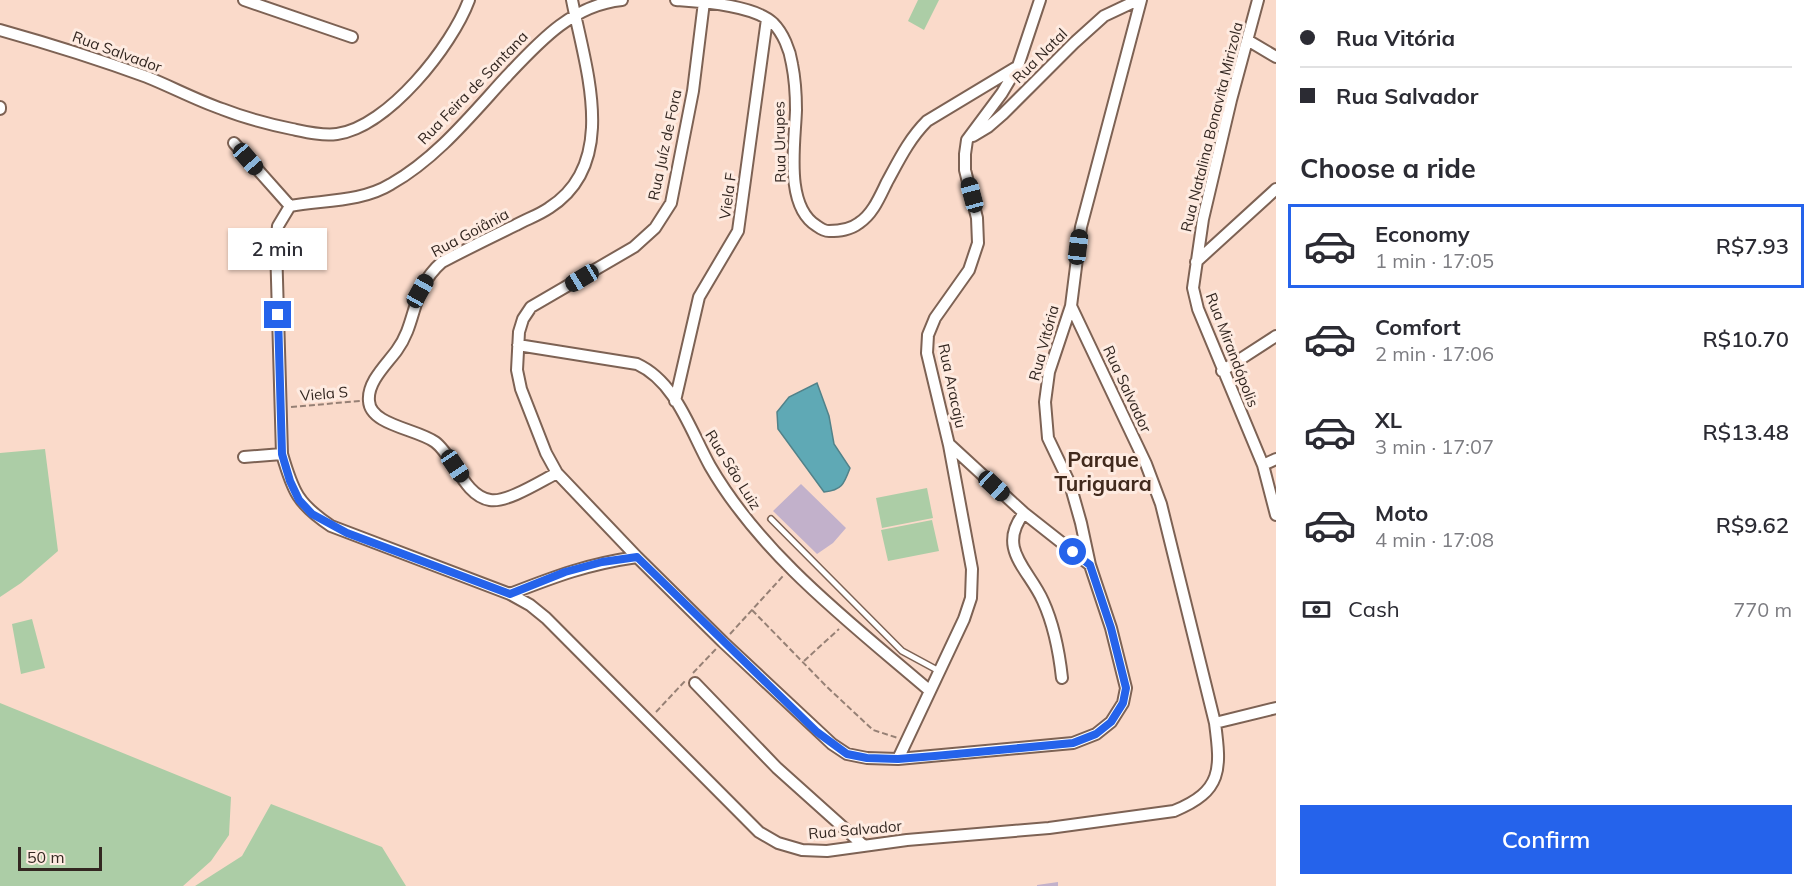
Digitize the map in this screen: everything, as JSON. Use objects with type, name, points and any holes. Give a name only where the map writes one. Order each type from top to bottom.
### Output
[{"type":"street","points":[[244,0],[352,38]]},
{"type":"street","name":"Rua Salvador","points":[[0,30],[83,54],[262,123],[310,133],[334,135],[352,131],[370,123],[399,98],[427,69],[462,17],[469,0]]},
{"type":"street","points":[[572,0],[574,15],[590,7],[622,0]]},
{"type":"street","points":[[676,0],[704,2],[752,12],[767,19]]},
{"type":"street","points":[[967,140],[1002,93],[1018,66],[1040,0]]},
{"type":"street","name":"Rua Natal","points":[[967,140],[1004,114],[1104,16],[1139,0]]},
{"type":"street","name":"Rua Vitória","points":[[867,758],[898,759],[1073,743],[1096,734],[1111,722],[1123,703],[1126,688],[1111,628],[1090,565],[1070,484],[1048,438],[1045,402],[1048,372],[1071,306],[1081,227],[1139,0]]},
{"type":"street","name":"Rua Natalina Bonavita Mirizola","points":[[1196,262],[1203,219],[1231,100],[1249,41],[1258,0]]},
{"type":"street","name":"Rua Juíz de Fora","points":[[704,2],[693,91],[671,203],[655,228],[634,247],[531,307],[523,319],[518,345],[521,389],[546,453],[557,473],[637,557],[817,732],[847,754],[867,758]]},
{"type":"street","name":"Rua Feira de Santana","points":[[290,206],[363,196],[391,185],[443,144],[542,39],[574,15]]},
{"type":"street","name":"Rua Goiânia","points":[[369,400],[376,380],[399,348],[416,300],[430,272],[442,262],[549,208],[570,192],[585,170],[591,145],[592,100],[574,15]]},
{"type":"street","name":"Rua Urupes","points":[[767,19],[783,37],[792,62],[796,106],[793,164],[800,208],[809,221],[825,231],[843,231],[860,223],[872,210],[915,132],[927,121],[1018,66]]},
{"type":"street","name":"Viela F","points":[[675,400],[699,297],[738,231],[767,19]]},
{"type":"street","points":[[1249,41],[1276,57]]},
{"type":"street","name":"Rua Aracaju","points":[[898,759],[964,619],[971,598],[972,569],[949,445],[927,353],[928,335],[935,318],[969,270],[978,243],[977,218],[965,170],[964,154],[967,140]]},
{"type":"street","points":[[234,143],[290,206]]},
{"type":"street","points":[[1196,262],[1276,189]]},
{"type":"street","name":"Rua Salvador","points":[[290,206],[278,226],[276,245],[282,454],[290,481],[299,500],[312,514],[332,526],[510,594],[530,604],[759,832],[778,843],[802,850],[827,851],[907,840],[1049,828],[1174,811],[1189,805],[1205,794],[1215,777],[1220,759],[1215,723],[1161,504],[1146,464],[1071,306]]},
{"type":"street","name":"Rua Mirandópolis","points":[[1196,262],[1192,288],[1195,299],[1222,371],[1263,465],[1276,515]]},
{"type":"street","points":[[1222,371],[1276,336]]},
{"type":"street","name":"Rua São Luiz","points":[[518,345],[637,364],[651,370],[675,400],[730,499],[757,533],[848,621],[930,691]]},
{"type":"street","points":[[369,400],[372,412],[378,419],[426,436],[441,447],[468,486],[478,496],[490,500],[503,499],[557,473]]},
{"type":"street","points":[[949,445],[1024,513],[1090,565]]},
{"type":"street","points":[[244,457],[282,454]]},
{"type":"street","points":[[1263,465],[1276,459]]},
{"type":"street","points":[[1024,513],[1014,525],[1013,539],[1017,558],[1042,598],[1053,626],[1062,678]]},
{"type":"street","points":[[510,594],[565,572],[602,562],[637,557]]},
{"type":"street","points":[[695,683],[777,768],[864,846]]},
{"type":"street","points":[[1215,723],[1276,708]]},
{"type":"lane","points":[[771,519],[902,651],[939,671]]},
{"type":"path","name":"Viela S","points":[[281,408],[369,400]]},
{"type":"path","points":[[752,610],[873,730],[906,741]]},
{"type":"path","points":[[803,662],[848,621]]},
{"type":"green space","points":[[918,0],[939,0],[924,30],[908,21]]},
{"type":"green space","points":[[45,449],[58,551],[21,583],[0,597],[0,453]]},
{"type":"green space","points":[[927,488],[933,518],[882,528],[876,498]]},
{"type":"green space","points":[[932,520],[939,551],[888,561],[881,530]]},
{"type":"green space","points":[[32,619],[45,668],[21,674],[12,624]]},
{"type":"green space","points":[[0,703],[231,797],[229,835],[211,861],[183,886],[0,886]]},
{"type":"green space","points":[[271,804],[382,847],[406,886],[195,886],[242,856]]},
{"type":"water","points":[[817,383],[829,416],[834,444],[850,468],[839,488],[824,492],[778,429],[777,412],[789,397]]},
{"type":"building","points":[[801,484],[846,528],[833,543],[817,554],[773,511]]},
{"type":"building","points":[[1058,882],[1058,886],[1037,886],[1037,885]]},
{"type":"district","name":"Parque Turiguara","points":[[1103,472]]},
{"type":"route","points":[[278,315],[282,454],[290,481],[299,500],[312,514],[347,533],[510,594],[565,572],[602,562],[637,557],[817,732],[847,754],[867,758],[898,759],[1073,743],[1096,734],[1111,722],[1123,703],[1126,688],[1111,628],[1090,565],[1073,552]]}]
